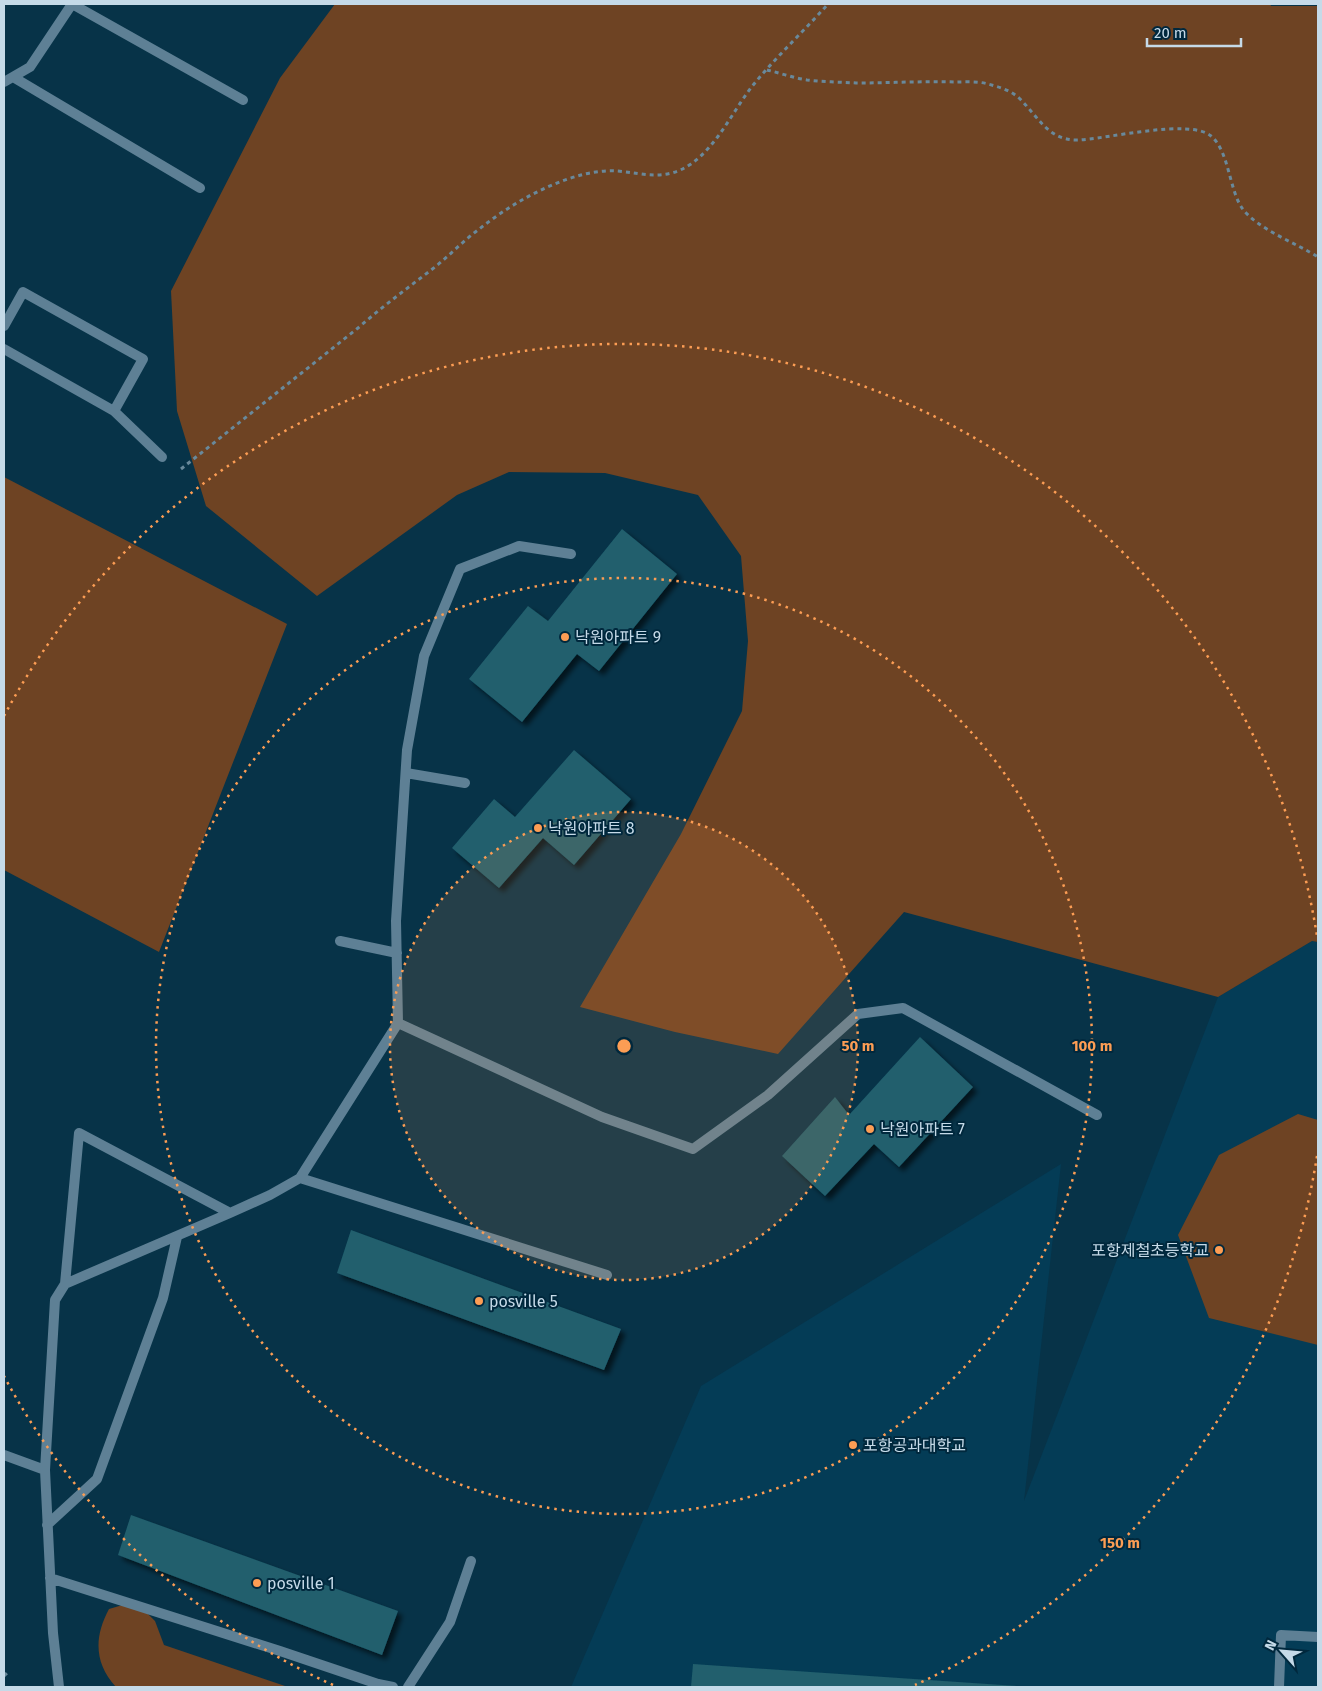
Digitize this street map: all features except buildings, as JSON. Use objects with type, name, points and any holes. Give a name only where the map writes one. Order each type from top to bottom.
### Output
[{"type":"lane","points":[[8,79],[30,67],[72,4],[244,100]]},
{"type":"lane","points":[[8,79],[200,188]]},
{"type":"lane","points":[[4,326],[23,292],[143,359],[114,410]]},
{"type":"lane","points":[[4,349],[114,410],[162,457]]},
{"type":"lane","points":[[65,1284],[230,1214],[300,1178],[398,1023],[396,921],[407,750],[424,656],[460,569],[519,546],[572,554]]},
{"type":"lane","points":[[406,773],[465,783]]},
{"type":"lane","points":[[340,941],[397,953]]},
{"type":"lane","points":[[398,1023],[602,1117],[693,1149],[768,1095],[858,1014],[903,1008],[1097,1115]]},
{"type":"lane","points":[[59,1687],[53,1633],[45,1470],[55,1300],[65,1284],[79,1133],[230,1214]]},
{"type":"lane","points":[[300,1178],[607,1275]]},
{"type":"lane","points":[[47,1525],[97,1480],[163,1298],[177,1237]]},
{"type":"lane","points":[[4,1455],[45,1470]]},
{"type":"lane","points":[[408,1687],[450,1622],[471,1560]]},
{"type":"lane","points":[[50,1578],[378,1684],[393,1687]]},
{"type":"lane","points":[[1279,1687],[1281,1635],[1318,1637]]},
{"type":"path","points":[[162,457],[178,472],[478,230],[506,210],[534,194],[581,175],[609,171],[651,176],[670,174],[690,164],[720,133],[753,85],[828,4]]},
{"type":"path","points":[[766,70],[808,80],[986,83],[1006,89],[1018,98],[1043,126],[1057,137],[1076,140],[1178,128],[1198,129],[1212,136],[1223,154],[1236,196],[1243,209],[1259,225],[1318,257]]},
{"type":"shaded area","points":[[335,4],[1270,4],[1271,6],[1318,6],[1318,942],[1312,941],[1218,997],[904,912],[778,1054],[675,1032],[580,1007],[681,834],[742,711],[748,641],[741,556],[698,495],[605,473],[509,472],[457,495],[317,596],[206,506],[177,411],[171,291],[280,78]]},
{"type":"shaded area","points":[[4,477],[287,624],[159,952],[4,870]]},
{"type":"shaded area","name":"포항공과대학교","points":[[1312,941],[1318,942],[1318,1687],[571,1687],[701,1386],[1061,1164],[1024,1501],[1218,997]]},
{"type":"shaded area","points":[[1298,1114],[1318,1120],[1318,1345],[1209,1318],[1178,1235],[1219,1155]]},
{"type":"shaded area","points":[[126,1604],[142,1608],[155,1621],[164,1645],[288,1687],[116,1687],[109,1678],[100,1659],[99,1640],[104,1619],[109,1609]]},
{"type":"place","name":"낙원아파트 9","points":[[565,637]]},
{"type":"place","name":"낙원아파트 8","points":[[538,828]]},
{"type":"place","name":"낙원아파트 7","points":[[870,1129]]},
{"type":"place","name":"포항제철초등학교","points":[[1219,1250]]},
{"type":"place","name":"posville 5","points":[[479,1301]]},
{"type":"place","name":"포항공과대학교","points":[[853,1445]]},
{"type":"place","name":"posville 1","points":[[257,1583]]}]
